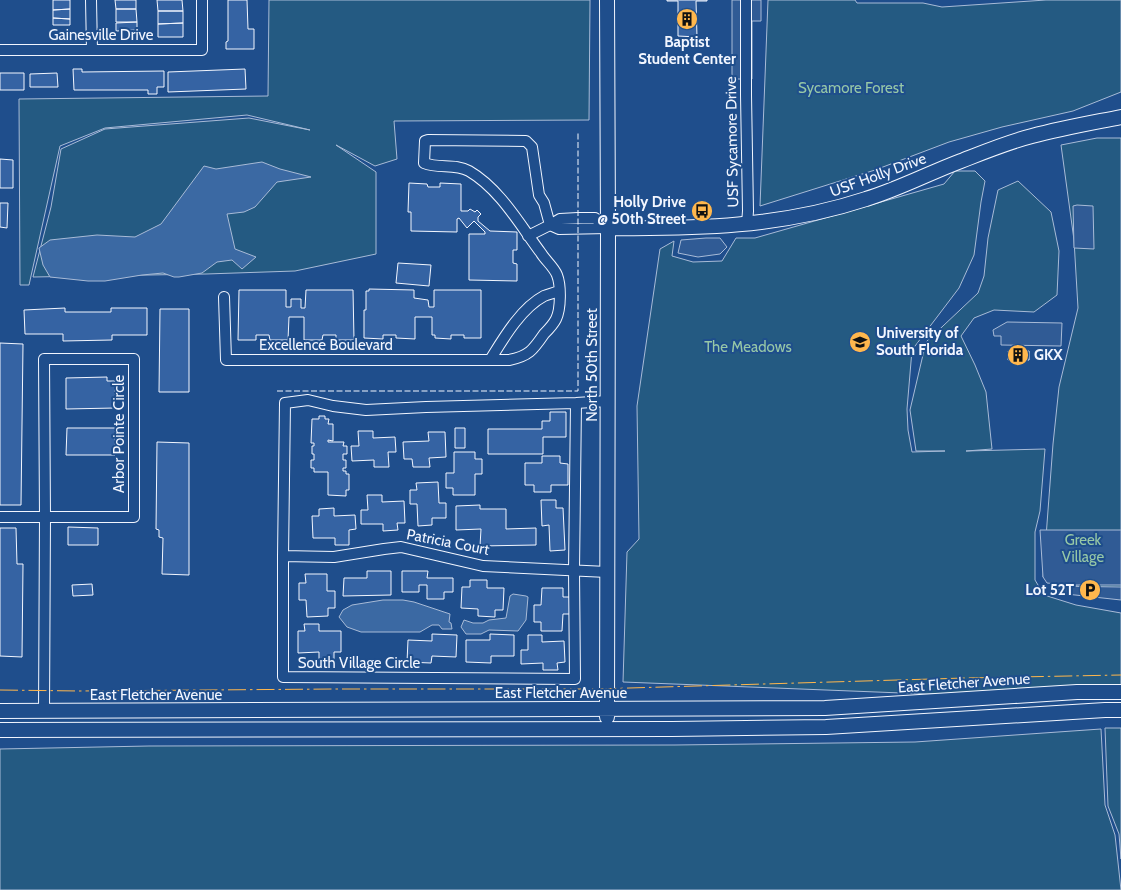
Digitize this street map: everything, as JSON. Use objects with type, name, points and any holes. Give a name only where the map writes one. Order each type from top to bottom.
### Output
[{"type":"main road","name":"North 50th Street","points":[[607,0],[607,729]]},
{"type":"main road","name":"USF Holly Drive","points":[[608,228],[707,227],[789,219],[867,199],[960,161],[1030,136],[1121,117]]},
{"type":"main road","name":"East Fletcher Avenue","points":[[0,711],[825,708],[1077,692],[1121,692]]},
{"type":"main road","points":[[0,730],[672,730],[826,727],[1121,710]]},
{"type":"street","points":[[91,0],[92,50]]},
{"type":"street","name":"Gainesville Drive","points":[[0,50],[202,50],[202,0]]},
{"type":"street","name":"USF Sycamore Drive","points":[[746,0],[747,224]]},
{"type":"street","name":"Excellence Boulevard","points":[[224,297],[226,360],[509,360],[520,358],[533,350],[557,318],[561,299],[557,274],[504,202],[484,182],[468,170],[458,166],[429,166],[424,164],[425,141],[526,141],[532,147],[539,195],[544,203],[550,226]]},
{"type":"street","points":[[528,236],[560,219],[595,218],[608,228]]},
{"type":"street","points":[[490,360],[510,328],[528,309],[544,297],[559,291]]},
{"type":"street","name":"Arbor Pointe Circle","points":[[0,517],[45,517],[134,517],[134,360],[44,360],[45,517],[44,712]]},
{"type":"street","name":"South Village Circle","points":[[576,403],[575,679],[283,677],[285,403],[308,400],[333,406],[366,410],[608,401]]},
{"type":"street","name":"Patricia Court","points":[[283,556],[334,557],[401,547],[483,566],[607,572]]},
{"type":"green space","points":[[269,0],[590,0],[589,120],[394,121],[397,159],[375,166],[336,145],[376,172],[376,254],[295,271],[33,277],[51,207],[61,149],[105,129],[249,118],[310,130],[247,115],[105,128],[60,146],[29,285],[20,285],[19,99],[268,96]]},
{"type":"green space","name":"Sycamore Forest","points":[[768,0],[855,0],[857,3],[923,3],[942,7],[1046,0],[1121,0],[1121,92],[1073,111],[1002,127],[949,142],[875,170],[760,206]]},
{"type":"green space","name":"Greek Village","points":[[1097,138],[1121,138],[1121,598],[1043,577],[1059,387],[1078,308],[1074,240],[1061,145]]},
{"type":"green space","name":"The Meadows","points":[[955,171],[975,171],[985,181],[974,255],[959,288],[912,350],[907,409],[912,452],[945,451],[916,451],[910,410],[926,342],[978,293],[984,276],[988,238],[998,190],[1018,181],[1051,212],[1059,251],[1057,295],[1034,312],[994,310],[974,318],[961,336],[986,392],[992,449],[966,451],[1045,449],[1040,511],[1035,532],[1035,580],[1044,595],[1076,605],[1121,613],[1121,689],[927,694],[623,682],[627,552],[639,539],[637,406],[660,249],[674,241],[672,256],[693,262],[722,261],[736,238],[755,238],[944,184]]},
{"type":"green space","points":[[1105,728],[1121,728],[1121,859],[1119,834],[1108,806]]},
{"type":"green space","points":[[1101,729],[1105,805],[1115,835],[1121,890],[0,890],[0,749],[149,746],[675,745],[915,742]]},
{"type":"shaded area","points":[[732,0],[761,0],[761,21],[752,21],[752,79],[732,79]]},
{"type":"shaded area","points":[[262,162],[311,177],[277,182],[255,207],[244,212],[227,214],[235,249],[256,257],[242,269],[232,260],[217,262],[202,273],[179,277],[163,273],[105,281],[88,281],[50,277],[43,265],[39,248],[50,240],[97,235],[135,237],[161,224],[204,166],[216,169]]},
{"type":"shaded area","points":[[1073,206],[1093,206],[1094,249],[1074,248]]},
{"type":"shaded area","points":[[720,238],[727,247],[720,254],[698,257],[678,253],[681,240]]},
{"type":"shaded area","points":[[1007,322],[1062,323],[1061,346],[1001,345],[1001,336],[994,336],[993,330]]},
{"type":"shaded area","points":[[1040,530],[1121,530],[1121,585],[1047,583],[1043,577]]},
{"type":"shaded area","name":"Lot 52T","points":[[1052,586],[1121,587],[1121,600],[1066,594]]},
{"type":"shaded area","points":[[513,594],[528,597],[526,620],[518,631],[489,630],[481,634],[466,634],[461,627],[464,620],[473,623],[483,623],[489,620],[506,618],[510,596]]},
{"type":"shaded area","points":[[383,600],[414,602],[450,614],[449,622],[452,629],[442,629],[439,625],[432,625],[420,632],[361,632],[347,627],[339,617],[343,610],[352,605]]},
{"type":"building","points":[[53,0],[70,0],[70,9],[53,10]]},
{"type":"building","points":[[115,0],[136,0],[136,9],[116,9]]},
{"type":"building","points":[[157,0],[182,0],[183,11],[158,11]]},
{"type":"building","points":[[228,0],[247,0],[248,29],[254,29],[254,49],[226,49],[226,42],[228,41]]},
{"type":"building","name":"Baptist Student Center","points":[[667,0],[707,0],[696,1],[697,37],[678,36],[678,1]]},
{"type":"building","points":[[70,9],[70,19],[53,18],[53,10]]},
{"type":"building","points":[[116,9],[136,9],[137,22],[116,22]]},
{"type":"building","points":[[158,11],[183,11],[183,23],[158,24]]},
{"type":"building","points":[[53,18],[70,19],[70,25],[53,25]]},
{"type":"building","points":[[137,22],[137,30],[116,31],[116,23]]},
{"type":"building","points":[[183,23],[183,37],[158,37],[158,24]]},
{"type":"building","points":[[73,69],[82,69],[82,72],[164,71],[164,87],[157,87],[157,94],[148,94],[148,90],[74,90]]},
{"type":"building","points":[[245,69],[246,89],[168,92],[168,72]]},
{"type":"building","points":[[0,73],[24,73],[24,90],[0,90]]},
{"type":"building","points":[[57,73],[58,87],[30,87],[30,74]]},
{"type":"building","points":[[0,159],[13,160],[13,188],[0,188]]},
{"type":"building","points":[[409,183],[427,184],[428,187],[440,187],[440,183],[461,184],[461,211],[468,211],[470,209],[475,212],[477,210],[481,214],[478,217],[478,221],[490,231],[517,232],[517,250],[513,250],[513,263],[517,264],[517,281],[469,280],[469,234],[485,234],[474,221],[467,228],[459,218],[457,219],[457,232],[411,231],[411,212],[408,212]]},
{"type":"building","points":[[0,203],[8,203],[7,228],[0,227]]},
{"type":"building","points":[[398,263],[431,265],[429,286],[396,283]]},
{"type":"building","points":[[369,289],[414,290],[414,298],[428,300],[429,307],[434,307],[434,290],[481,290],[481,338],[464,338],[464,335],[451,335],[451,339],[435,338],[435,335],[432,335],[432,317],[415,317],[415,339],[396,338],[396,335],[383,335],[383,339],[364,338],[364,310],[366,310],[366,291],[369,291]]},
{"type":"building","points":[[239,290],[286,290],[286,307],[291,307],[291,299],[301,299],[301,308],[305,308],[306,290],[353,290],[354,340],[336,340],[336,335],[323,335],[322,340],[304,340],[304,317],[289,317],[288,340],[270,340],[269,335],[256,335],[256,340],[238,340]]},
{"type":"building","points":[[65,308],[65,312],[111,312],[111,308],[147,308],[147,335],[112,335],[112,340],[63,341],[63,334],[25,334],[24,310]]},
{"type":"building","points":[[160,309],[189,309],[189,392],[159,392]]},
{"type":"building","points":[[0,343],[23,344],[21,505],[0,505]]},
{"type":"building","name":"GKX","points":[[1008,351],[1029,351],[1029,360],[1008,360]]},
{"type":"building","points":[[107,377],[107,381],[115,381],[115,408],[66,409],[66,378]]},
{"type":"building","points":[[550,412],[566,412],[566,437],[543,437],[543,454],[488,454],[488,429],[542,429],[542,421],[550,421]]},
{"type":"building","points":[[319,416],[325,416],[325,419],[329,419],[328,424],[333,424],[333,441],[328,440],[328,442],[344,442],[343,446],[347,446],[347,454],[343,454],[343,460],[346,460],[346,468],[343,468],[343,471],[349,474],[349,490],[346,490],[346,496],[328,495],[328,472],[314,472],[314,468],[311,468],[311,460],[314,460],[312,446],[314,446],[314,443],[311,443],[312,419],[319,419]]},
{"type":"building","points":[[67,428],[115,428],[115,455],[66,455]]},
{"type":"building","points":[[455,428],[465,428],[465,448],[455,448]]},
{"type":"building","points":[[358,431],[373,431],[373,438],[395,437],[396,452],[388,452],[389,467],[374,467],[374,460],[352,461],[351,446],[359,446]]},
{"type":"building","points":[[428,432],[445,432],[446,457],[429,458],[430,467],[413,467],[412,459],[404,459],[403,442],[429,441]]},
{"type":"building","points":[[157,442],[189,443],[189,575],[162,574],[163,538],[159,537],[159,530],[156,529]]},
{"type":"building","points":[[454,452],[475,452],[475,459],[482,459],[482,474],[475,474],[475,495],[453,495],[453,488],[446,488],[446,473],[454,473]]},
{"type":"building","points":[[542,456],[560,456],[560,463],[568,464],[568,485],[551,485],[551,492],[534,492],[534,485],[525,485],[525,463],[542,463]]},
{"type":"building","points":[[438,482],[439,503],[446,503],[446,518],[432,518],[432,525],[418,526],[417,504],[410,504],[410,490],[417,490],[416,483]]},
{"type":"building","points":[[367,495],[382,495],[382,502],[404,501],[405,523],[397,523],[398,530],[383,531],[383,524],[361,524],[361,510],[368,510]]},
{"type":"building","points":[[541,500],[556,500],[556,508],[563,508],[565,550],[550,551],[549,525],[542,526]]},
{"type":"building","points":[[480,505],[480,509],[506,509],[506,529],[536,528],[536,545],[480,546],[481,529],[456,530],[456,506]]},
{"type":"building","points":[[334,508],[334,516],[355,515],[356,529],[349,530],[349,545],[335,545],[335,538],[313,538],[312,516],[319,516],[319,509]]},
{"type":"building","points":[[68,527],[98,528],[98,545],[68,545]]},
{"type":"building","points":[[0,528],[16,528],[17,564],[23,564],[22,657],[0,656]]},
{"type":"building","points":[[367,571],[391,571],[391,595],[343,596],[344,578],[367,578]]},
{"type":"building","points":[[402,571],[428,571],[427,578],[453,578],[453,592],[444,592],[444,599],[427,599],[427,585],[419,585],[419,592],[402,592]]},
{"type":"building","points":[[305,574],[327,574],[327,591],[335,591],[335,608],[328,608],[328,616],[307,617],[306,600],[299,600],[299,583],[306,583]]},
{"type":"building","points":[[470,580],[487,580],[487,588],[504,588],[503,610],[495,610],[495,617],[478,616],[478,609],[461,608],[462,587],[470,587]]},
{"type":"building","points":[[92,584],[93,595],[73,596],[72,585]]},
{"type":"building","points":[[542,588],[563,588],[563,597],[570,597],[570,614],[563,614],[562,631],[541,631],[541,622],[534,622],[534,605],[541,605]]},
{"type":"building","points":[[304,624],[319,624],[319,631],[341,631],[341,652],[334,652],[334,660],[319,660],[319,652],[298,653],[298,631],[305,631]]},
{"type":"building","points":[[432,634],[457,635],[456,657],[432,656],[431,663],[407,662],[408,640],[432,641]]},
{"type":"building","points":[[490,634],[514,635],[514,656],[491,656],[491,663],[466,662],[466,640],[490,640]]},
{"type":"building","points":[[528,635],[542,635],[542,642],[564,641],[565,662],[557,663],[558,670],[543,670],[543,663],[521,664],[521,650],[528,650]]},
{"type":"fence","points":[[277,391],[578,391],[578,133]]},
{"type":"power","points":[[0,690],[596,689],[1121,675]]},
{"type":"place","name":"Baptist Student Center","points":[[687,19]]},
{"type":"place","name":"Holly Drive @ 50th Street","points":[[702,211]]},
{"type":"place","name":"University of South Florida","points":[[860,342]]},
{"type":"place","name":"GKX","points":[[1018,355]]},
{"type":"place","name":"Lot 52T","points":[[1090,590]]}]
